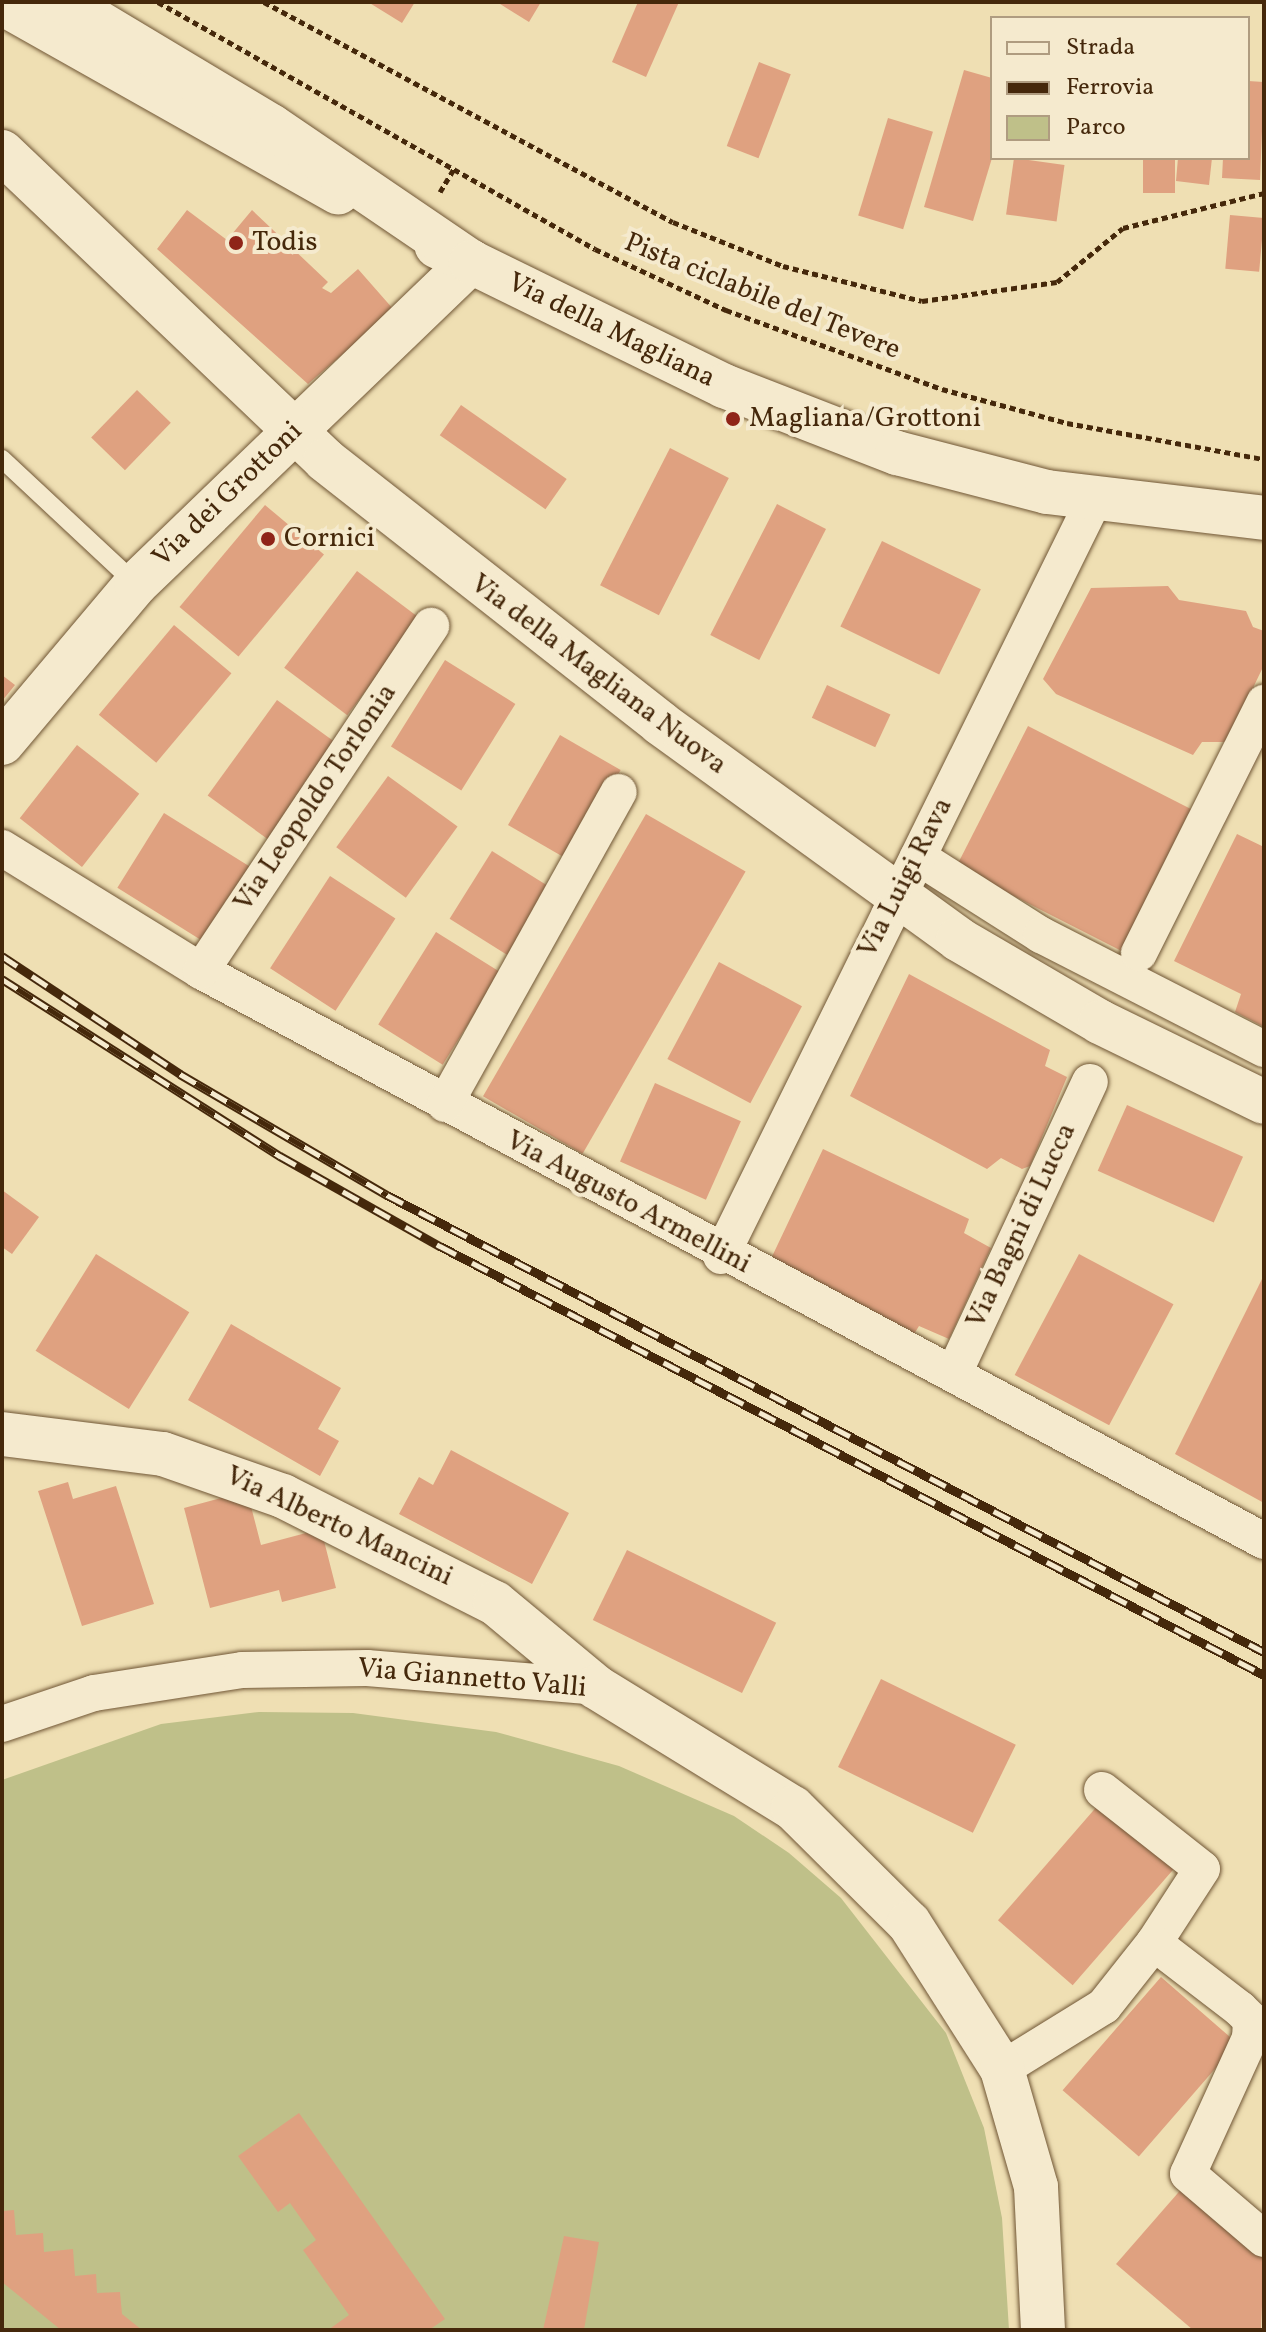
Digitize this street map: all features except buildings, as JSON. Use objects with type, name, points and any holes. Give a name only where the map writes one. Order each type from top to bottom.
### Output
[{"type":"main road","name":"Via della Magliana","points":[[64,2],[271,126],[471,262]]},
{"type":"main road","name":"Via della Magliana","points":[[2,3],[471,262],[805,420],[897,453],[1093,502],[1264,518]]},
{"type":"main road","name":"Via della Magliana Nuova","points":[[2,152],[294,431],[470,579],[895,899],[1100,1022],[1264,1102]]},
{"type":"main road","name":"Via dei Grottoni","points":[[2,743],[136,584],[471,262]]},
{"type":"main road","name":"Via Alberto Mancini","points":[[2,1434],[129,1446],[256,1484],[495,1603],[596,1687]]},
{"type":"main road","name":"Via Giannetto Valli","points":[[596,1687],[759,1785],[854,1863],[930,1952],[1002,2069],[1036,2187],[1043,2330]]},
{"type":"street","name":"Via Luigi Rava","points":[[721,1256],[1093,502]]},
{"type":"street","name":"Via Leopoldo Torlonia","points":[[201,971],[431,626]]},
{"type":"street","points":[[1139,953],[1264,703]]},
{"type":"street","points":[[445,1104],[619,792]]},
{"type":"street","name":"Via Augusto Armellini","points":[[2,848],[201,971],[721,1256],[955,1371],[1264,1541]]},
{"type":"street","points":[[918,857],[1041,935],[1264,1049]]},
{"type":"street","name":"Via Bagni di Lucca","points":[[955,1371],[1090,1082]]},
{"type":"street","name":"Via Giannetto Valli","points":[[2,1724],[94,1693],[242,1670],[367,1668],[596,1687]]},
{"type":"street","points":[[1002,2069],[1104,2006],[1154,1943],[1202,1869],[1102,1790]]},
{"type":"street","points":[[1154,1943],[1251,2020],[1250,2038],[1188,2174],[1264,2239]]},
{"type":"lane","points":[[2,459],[136,584]]},
{"type":"path","name":"Pista ciclabile del Tevere","points":[[158,2],[595,249],[726,310],[942,389],[1067,423],[1264,459]]},
{"type":"path","points":[[264,2],[673,222],[783,266],[922,301],[1057,282],[1123,228],[1264,193]]},
{"type":"green space","points":[[259,1712],[353,1713],[496,1732],[619,1766],[734,1816],[789,1853],[841,1898],[946,2033],[984,2128],[1002,2218],[1009,2330],[2,2330],[2,1780],[161,1724]]},
{"type":"railway","points":[[2,956],[180,1074],[387,1195],[1264,1652]]},
{"type":"railway","points":[[2,979],[280,1156],[440,1246],[1264,1675]]},
{"type":"place","name":"Todis","points":[[236,243]]},
{"type":"place","name":"Magliana/Grottoni","points":[[733,419]]},
{"type":"place","name":"Cornici","points":[[268,539]]}]
